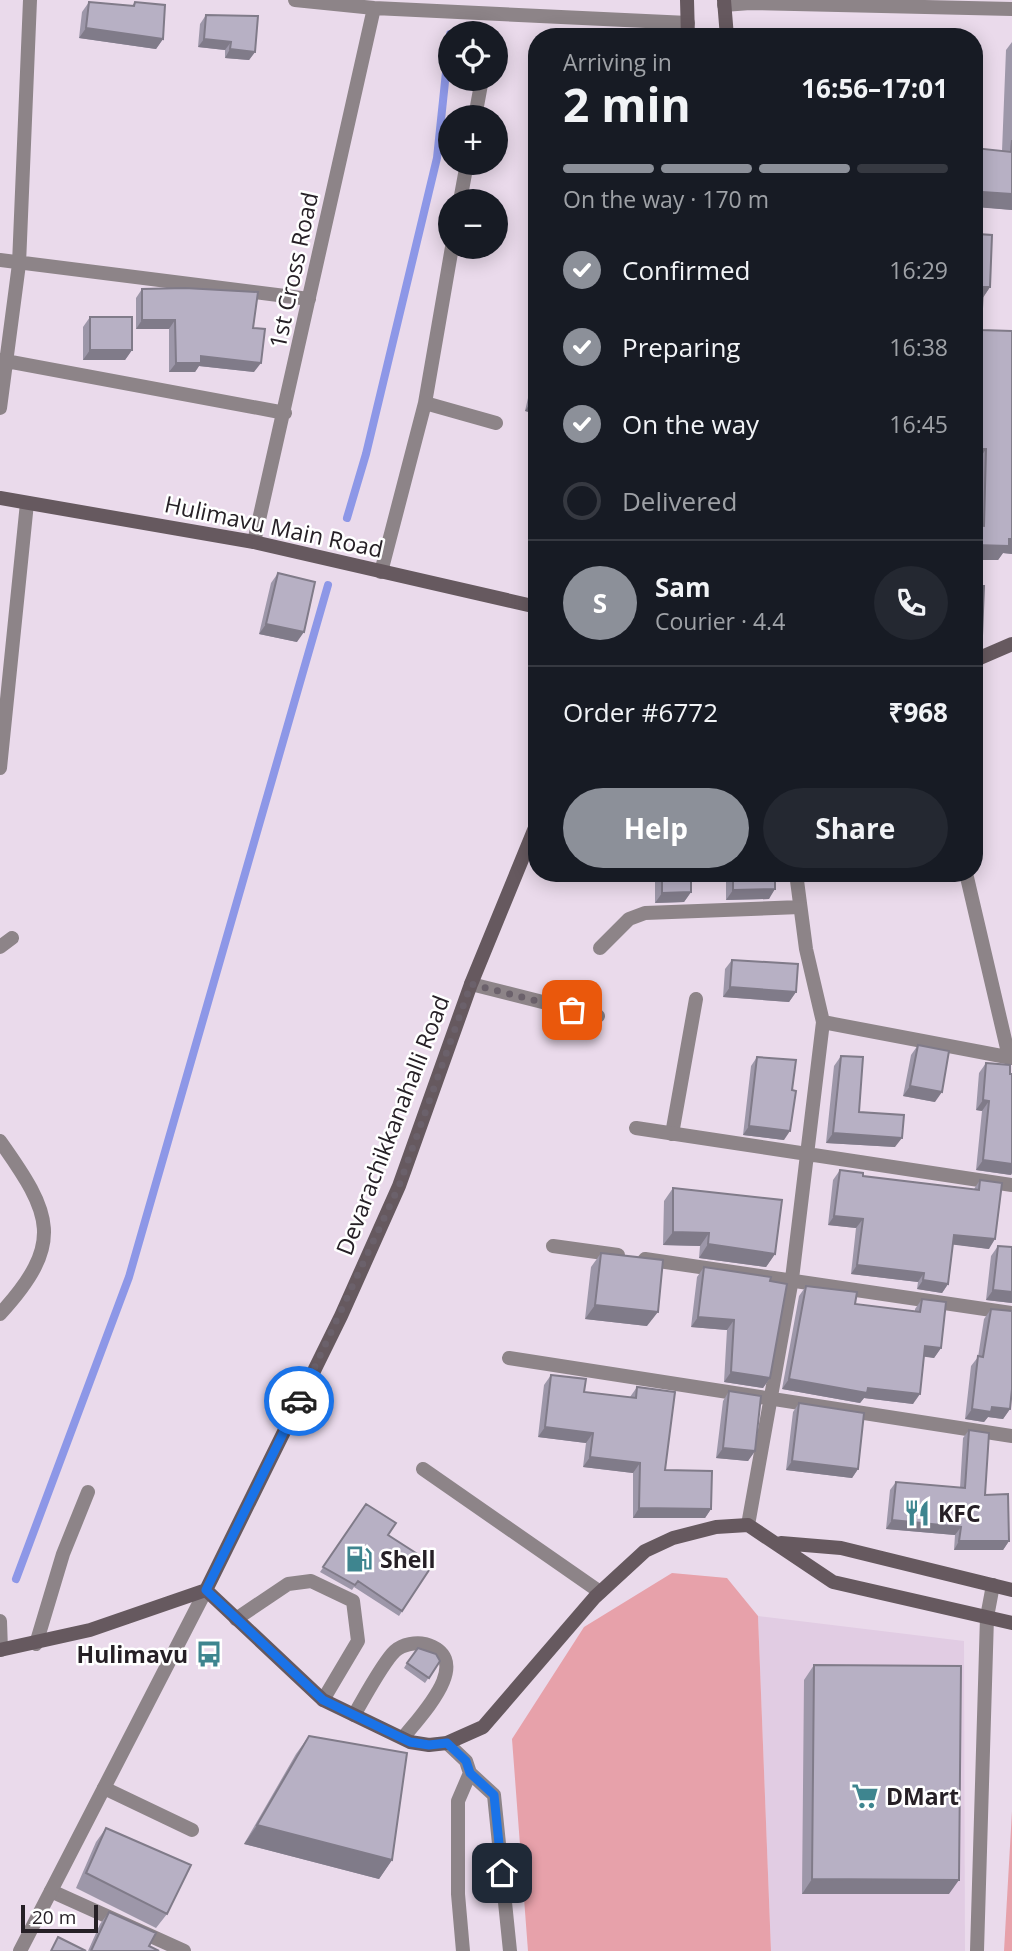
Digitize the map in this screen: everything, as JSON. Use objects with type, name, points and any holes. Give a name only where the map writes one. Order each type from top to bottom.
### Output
[{"type":"main road","points":[[687,0],[688,28]]},
{"type":"main road","points":[[724,2],[726,28]]},
{"type":"main road","name":"Hulimavu Main Road","points":[[0,498],[254,542],[528,605]]},
{"type":"main road","points":[[983,657],[1012,644]]},
{"type":"main road","name":"Devarachikkanahalli Road","points":[[206,1590],[341,1316],[399,1186],[471,984],[528,845]]},
{"type":"main road","points":[[0,1650],[90,1630],[206,1590],[323,1700],[403,1738],[429,1745],[447,1743],[483,1727],[600,1592],[645,1552],[673,1538],[716,1527],[748,1525],[779,1543],[833,1582],[1012,1623]]},
{"type":"main road","points":[[779,1543],[841,1548],[1012,1590]]},
{"type":"street","points":[[0,408],[3,360],[19,264],[30,0]]},
{"type":"street","points":[[295,0],[659,28]]},
{"type":"street","points":[[724,2],[1003,6]]},
{"type":"street","name":"1st Cross Road","points":[[254,542],[374,8]]},
{"type":"street","points":[[381,572],[425,403],[450,259]]},
{"type":"street","points":[[0,260],[309,299]]},
{"type":"street","points":[[3,360],[285,413]]},
{"type":"street","points":[[425,403],[496,423]]},
{"type":"street","points":[[0,768],[27,503]]},
{"type":"street","points":[[748,1525],[792,1279],[822,1022],[797,882]]},
{"type":"street","points":[[822,1022],[1011,1058],[968,882]]},
{"type":"street","points":[[600,948],[629,919],[645,913],[800,907]]},
{"type":"street","points":[[0,938],[12,938],[0,947]]},
{"type":"street","points":[[471,984],[598,1016]]},
{"type":"street","points":[[672,1134],[696,999]]},
{"type":"street","points":[[636,1128],[1012,1185]]},
{"type":"street","points":[[0,1141],[33,1188],[45,1223],[40,1262],[0,1314]]},
{"type":"street","points":[[553,1246],[1012,1313]]},
{"type":"street","points":[[509,1358],[771,1396],[1012,1436]]},
{"type":"street","points":[[423,1469],[600,1592]]},
{"type":"street","points":[[36,1644],[62,1554],[88,1492]]},
{"type":"street","points":[[236,1619],[288,1584],[312,1581],[353,1601],[358,1641],[323,1700]]},
{"type":"street","points":[[977,1951],[987,1617],[993,1585]]},
{"type":"street","points":[[20,1951],[206,1590]]},
{"type":"street","points":[[0,1621],[0,1650]]},
{"type":"street","points":[[354,1715],[395,1651],[415,1642],[429,1645],[444,1655],[448,1669],[443,1684],[403,1738]]},
{"type":"street","points":[[447,1743],[466,1761],[470,1773],[494,1795],[510,1951]]},
{"type":"street","points":[[463,1951],[458,1894],[458,1801],[470,1773]]},
{"type":"street","points":[[104,1788],[192,1830]]},
{"type":"street","points":[[51,1891],[184,1951]]},
{"type":"shaded area","points":[[672,1573],[727,1578],[758,1616],[771,1951],[528,1951],[512,1739],[584,1627]]},
{"type":"shaded area","name":"DMart","points":[[758,1616],[964,1641],[965,1951],[771,1951]]},
{"type":"shaded area","points":[[1012,1811],[1012,1951],[1004,1951]]},
{"type":"building","points":[[89,2],[134,6],[135,2],[165,5],[163,39],[86,28]]},
{"type":"building","points":[[206,15],[258,16],[255,52],[230,49],[231,42],[204,39]]},
{"type":"building","points":[[1012,140],[1012,194],[983,192],[983,149],[1011,152]]},
{"type":"building","points":[[983,234],[992,235],[990,287],[983,287]]},
{"type":"building","points":[[185,288],[258,292],[253,328],[265,329],[261,363],[201,356],[201,363],[176,363],[175,320],[142,320],[142,289]]},
{"type":"building","points":[[90,317],[132,317],[132,350],[90,350]]},
{"type":"building","points":[[983,330],[1012,331],[1012,539],[1009,539],[1009,546],[983,545],[986,449],[983,449]]},
{"type":"building","points":[[278,573],[315,582],[304,632],[266,624]]},
{"type":"building","points":[[662,882],[691,882],[691,892],[662,893]]},
{"type":"building","points":[[733,882],[775,882],[775,889],[733,890]]},
{"type":"building","points":[[732,960],[798,964],[796,992],[730,987]]},
{"type":"building","points":[[918,1045],[949,1051],[942,1092],[910,1086]]},
{"type":"building","points":[[841,1056],[863,1057],[859,1112],[904,1115],[902,1138],[833,1133]]},
{"type":"building","points":[[757,1057],[796,1060],[792,1090],[796,1091],[790,1131],[749,1126]]},
{"type":"building","points":[[986,1063],[1010,1065],[1012,1164],[983,1160],[989,1101],[983,1100]]},
{"type":"building","points":[[840,1170],[863,1173],[863,1176],[979,1190],[980,1180],[1002,1183],[995,1239],[954,1235],[948,1284],[923,1280],[924,1273],[857,1265],[863,1219],[834,1216]]},
{"type":"building","points":[[673,1188],[782,1200],[775,1254],[708,1244],[709,1233],[673,1232]]},
{"type":"building","points":[[998,1246],[1012,1247],[1012,1292],[993,1290]]},
{"type":"building","points":[[601,1253],[663,1260],[658,1312],[595,1305]]},
{"type":"building","points":[[704,1267],[771,1277],[770,1281],[787,1284],[770,1378],[731,1372],[734,1320],[698,1317]]},
{"type":"building","points":[[806,1286],[857,1292],[855,1304],[920,1312],[922,1299],[946,1302],[941,1348],[925,1346],[920,1394],[868,1388],[867,1393],[789,1379]]},
{"type":"building","points":[[991,1309],[1012,1311],[1012,1389],[1010,1409],[992,1407],[991,1412],[972,1409],[978,1356],[983,1357]]},
{"type":"building","points":[[551,1375],[586,1379],[584,1392],[636,1398],[637,1387],[675,1392],[665,1470],[712,1471],[711,1509],[639,1508],[640,1463],[590,1457],[593,1433],[545,1427]]},
{"type":"building","points":[[729,1391],[761,1396],[755,1451],[723,1448]]},
{"type":"building","points":[[799,1403],[864,1413],[858,1469],[792,1461]]},
{"type":"building","points":[[969,1430],[989,1433],[985,1495],[1008,1494],[1009,1541],[959,1541],[961,1527],[892,1520],[896,1482],[965,1488]]},
{"type":"building","points":[[366,1504],[396,1523],[388,1535],[433,1564],[402,1611],[358,1581],[355,1585],[323,1567]]},
{"type":"building","points":[[418,1648],[436,1654],[440,1661],[429,1678],[407,1663]]},
{"type":"building","points":[[814,1665],[961,1666],[959,1880],[812,1879]]},
{"type":"building","points":[[309,1736],[407,1753],[392,1860],[257,1825]]},
{"type":"building","points":[[106,1828],[191,1865],[167,1914],[86,1873]]},
{"type":"building","points":[[109,1912],[156,1933],[149,1946],[159,1951],[91,1951]]},
{"type":"building","points":[[58,1937],[86,1951],[51,1951]]},
{"type":"waterway","points":[[347,518],[366,454],[437,158],[444,91]]},
{"type":"waterway","points":[[16,1579],[129,1277],[328,585]]},
{"type":"way so far","points":[[299,1401],[341,1316],[399,1186],[471,984],[572,1010]]},
{"type":"place","name":"KFC","points":[[917,1513]]},
{"type":"place","name":"Shell","points":[[359,1559]]},
{"type":"place","name":"Hulimavu","points":[[209,1654]]},
{"type":"place","name":"DMart","points":[[865,1796]]},
{"type":"route","points":[[299,1401],[206,1590],[323,1700],[410,1742],[429,1745],[447,1743],[455,1748],[466,1761],[470,1773],[494,1795],[502,1873]]}]
